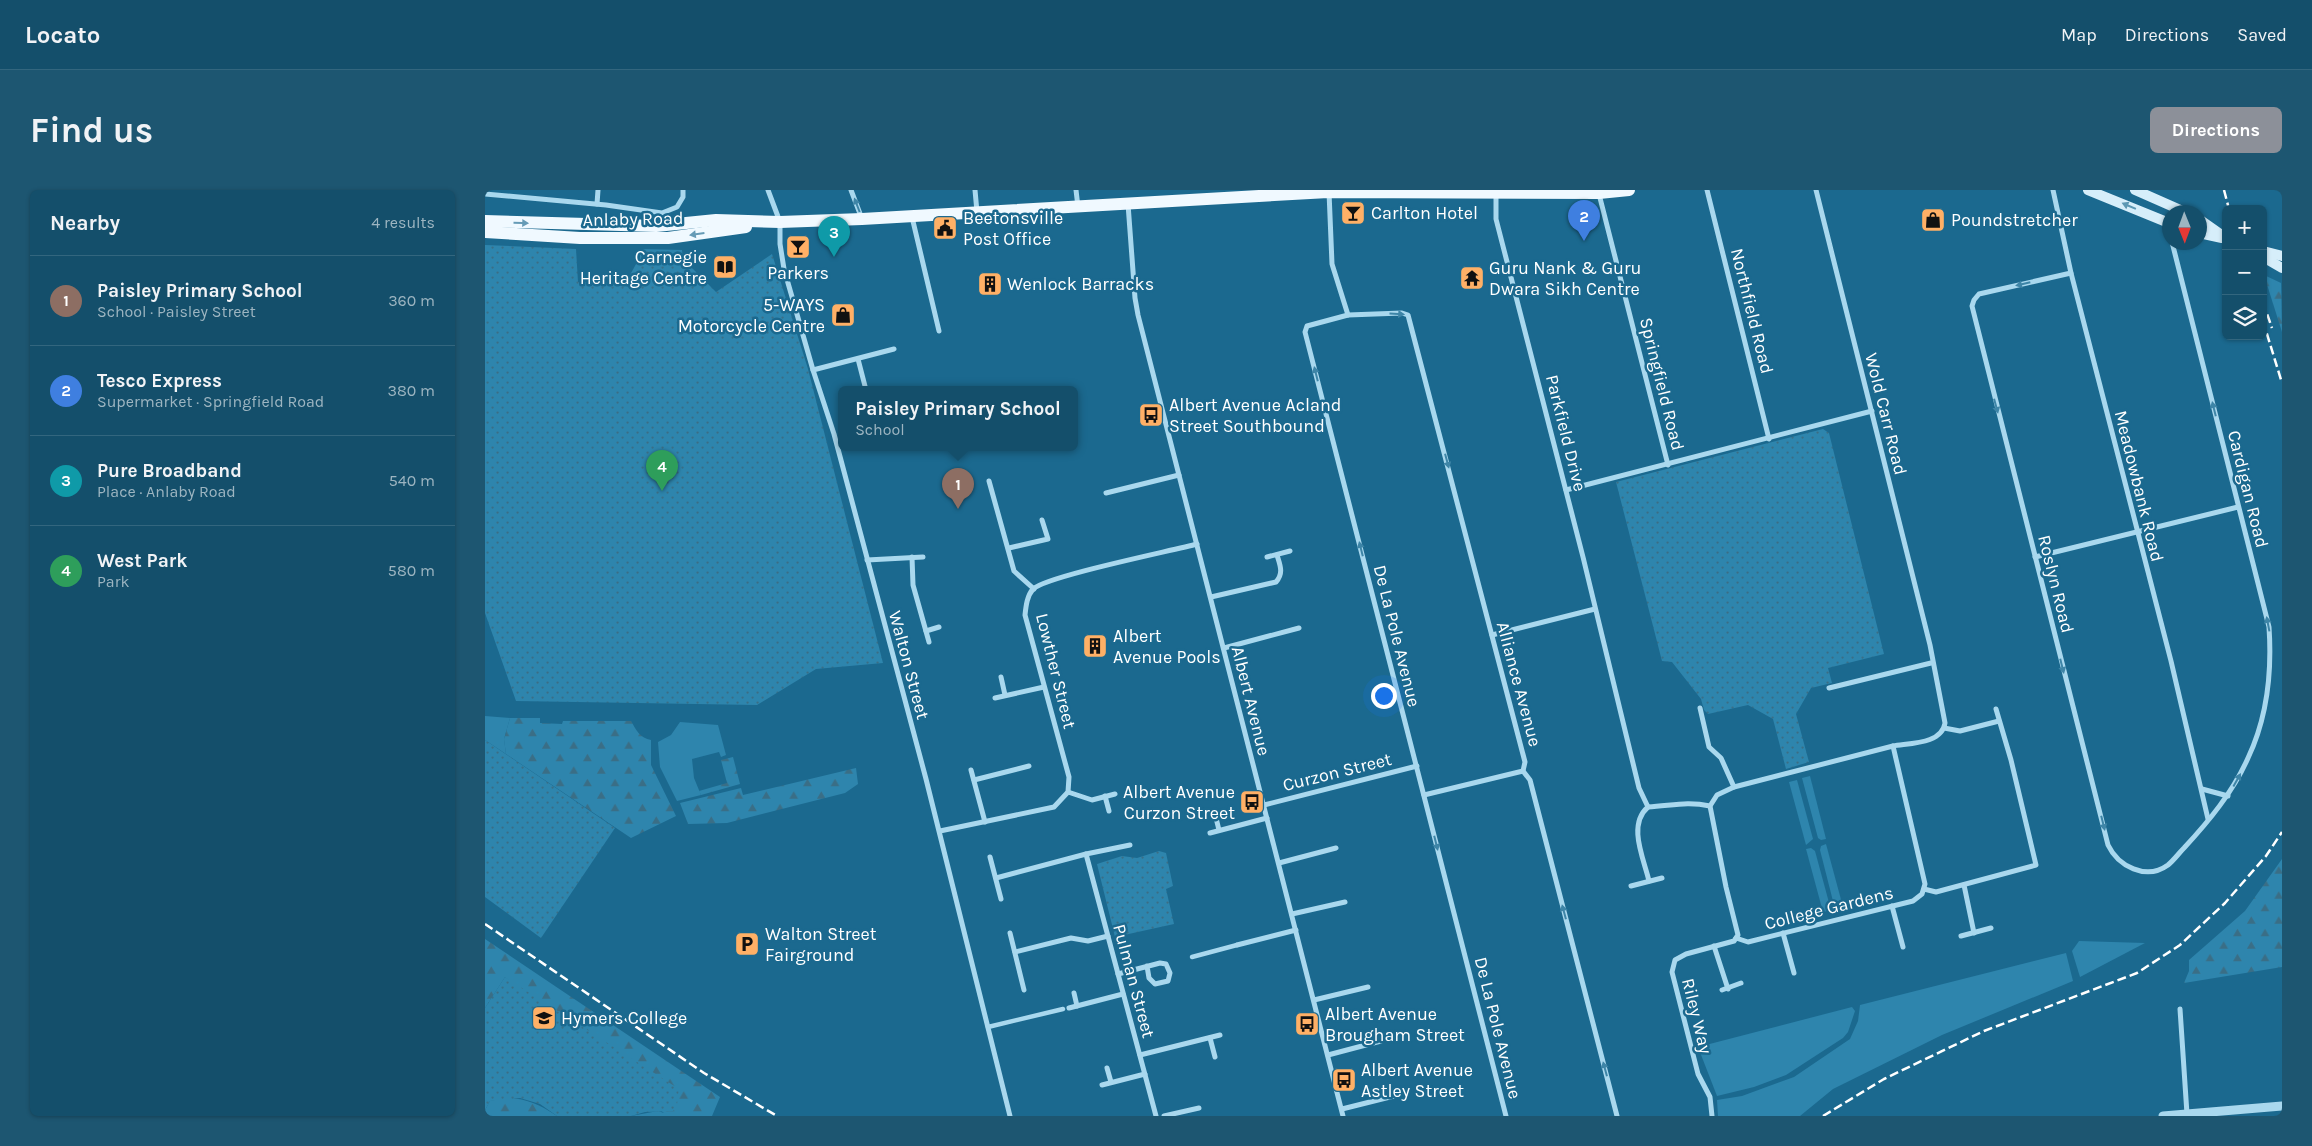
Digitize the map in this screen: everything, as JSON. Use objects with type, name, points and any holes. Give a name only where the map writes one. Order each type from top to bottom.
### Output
[{"type":"main road","name":"Anlaby Road","points":[[485,232],[656,226],[716,220],[780,222],[862,219],[1077,208],[1237,194],[1366,191],[1496,193],[1571,191],[1599,193],[1629,190]]},
{"type":"main road","points":[[2088,190],[2162,220]]},
{"type":"main road","points":[[2135,190],[2169,205]]},
{"type":"main road","name":"Anlaby Road","points":[[485,222],[554,230]]},
{"type":"main road","points":[[2207,224],[2222,235]]},
{"type":"main road","points":[[2207,234],[2222,237]]},
{"type":"main road","points":[[2267,251],[2282,256]]},
{"type":"main road","points":[[2267,259],[2282,268]]},
{"type":"street","points":[[597,204],[598,190]]},
{"type":"street","name":"Anlaby Road","points":[[485,194],[597,204],[662,213],[677,207],[683,197],[683,190]]},
{"type":"street","name":"Walton Street","points":[[768,190],[780,222],[780,244],[785,269],[813,370],[838,449]]},
{"type":"street","points":[[851,190],[862,219]]},
{"type":"street","points":[[975,190],[977,212]]},
{"type":"street","points":[[1076,190],[1077,208]]},
{"type":"street","name":"Northfield Road","points":[[1707,190],[1769,439]]},
{"type":"street","name":"Wold Carr Road","points":[[1816,190],[1929,645],[1931,663],[1943,712],[1944,728]]},
{"type":"street","name":"Meadowbank Road","points":[[2053,190],[2071,273],[2171,661],[2208,819]]},
{"type":"street","points":[[1329,192],[1332,264],[1349,315]]},
{"type":"street","name":"Parkfield Drive","points":[[1496,193],[1496,219],[1614,680],[1639,788],[1648,807]]},
{"type":"street","name":"Springfield Road","points":[[1599,193],[1669,465]]},
{"type":"street","name":"Albert Avenue","points":[[1128,204],[1135,298],[1343,1116]]},
{"type":"street","points":[[911,216],[939,331]]},
{"type":"street","name":"Cardigan Road","points":[[2174,250],[2269,627],[2271,655],[2269,683],[2260,724],[2249,758],[2228,796],[2208,819]]},
{"type":"street","name":"Roslyn Road","points":[[2071,273],[1979,294],[1972,306],[2108,845],[2113,856],[2132,869],[2141,871],[2155,870],[2167,865],[2208,819]]},
{"type":"street","name":"Alliance Avenue","points":[[1349,315],[1402,312],[1408,316],[1525,762],[1523,771],[1530,780],[1617,1116]]},
{"type":"street","name":"De La Pole Avenue","points":[[1349,315],[1307,326],[1305,332],[1507,1116]]},
{"type":"street","points":[[813,370],[894,349]]},
{"type":"street","points":[[858,359],[865,386]]},
{"type":"street","points":[[1566,490],[1872,412]]},
{"type":"street","name":"Walton Street","points":[[838,451],[940,831],[1010,1116]]},
{"type":"street","points":[[1107,493],[1179,475]]},
{"type":"street","points":[[989,481],[1009,548],[1014,572],[1034,589]]},
{"type":"street","points":[[2035,557],[2238,507]]},
{"type":"street","points":[[1009,548],[1048,539],[1042,520]]},
{"type":"street","name":"Lowther Street","points":[[1068,792],[1069,777],[1025,614],[1029,596],[1034,589],[1045,582],[1197,544]]},
{"type":"street","points":[[1267,557],[1290,551]]},
{"type":"street","points":[[1211,596],[1276,582],[1281,577],[1282,570],[1277,555]]},
{"type":"street","points":[[912,557],[913,585],[929,642]]},
{"type":"street","points":[[867,560],[923,557]]},
{"type":"street","points":[[1492,635],[1595,608]]},
{"type":"street","points":[[926,631],[939,627]]},
{"type":"street","points":[[1224,648],[1299,628]]},
{"type":"street","points":[[1829,688],[1931,663]]},
{"type":"street","points":[[1001,677],[1005,695]]},
{"type":"street","points":[[995,698],[1044,687]]},
{"type":"street","points":[[1700,708],[1709,746],[1721,758],[1734,787]]},
{"type":"street","points":[[1893,746],[1914,831],[1925,884],[1924,888],[1936,892],[2033,868],[2036,865],[2011,760],[1996,709]]},
{"type":"street","points":[[1736,938],[1738,935],[1726,887],[1710,806],[1717,795],[1734,787],[1893,746],[1935,738],[1944,728],[1960,731],[1999,721]]},
{"type":"street","points":[[974,780],[1029,766]]},
{"type":"street","name":"Curzon Street","points":[[1264,805],[1417,766]]},
{"type":"street","points":[[971,770],[985,822]]},
{"type":"street","points":[[1424,796],[1523,771]]},
{"type":"street","points":[[2202,788],[2228,796]]},
{"type":"street","points":[[940,831],[1054,807],[1068,792],[1092,800],[1115,794]]},
{"type":"street","points":[[1105,796],[1109,811]]},
{"type":"street","points":[[1649,882],[1637,829],[1638,820],[1648,807],[1672,806],[1692,802],[1710,806]]},
{"type":"street","points":[[1216,818],[1219,830]]},
{"type":"street","points":[[1210,833],[1267,818]]},
{"type":"street","points":[[996,878],[1086,854],[1130,845]]},
{"type":"street","points":[[1279,863],[1336,848]]},
{"type":"street","name":"Pulman Street","points":[[1086,854],[1156,1116]]},
{"type":"street","points":[[991,857],[1001,898]]},
{"type":"street","points":[[1631,886],[1662,878]]},
{"type":"street","points":[[1963,885],[1974,933]]},
{"type":"street","name":"College Gardens","points":[[1736,938],[1748,942],[1913,901],[1922,894],[1924,888]]},
{"type":"street","points":[[1292,914],[1345,902]]},
{"type":"street","points":[[1892,906],[1903,947]]},
{"type":"street","points":[[1961,936],[1991,928]]},
{"type":"street","points":[[1192,957],[1296,930]]},
{"type":"street","points":[[1010,932],[1025,990]]},
{"type":"street","points":[[1783,933],[1794,973]]},
{"type":"street","points":[[1015,952],[1071,938],[1089,942],[1108,936]]},
{"type":"street","name":"Riley Way","points":[[1711,1116],[1710,1097],[1698,1074],[1672,972],[1675,960],[1686,954],[1733,941],[1736,938]]},
{"type":"street","name":"Riley Way","points":[[1713,946],[1725,990],[1741,983]]},
{"type":"street","points":[[1118,974],[1147,966],[1160,963],[1166,964],[1170,973],[1168,981],[1155,984],[1149,978],[1147,966]]},
{"type":"street","points":[[1314,1000],[1369,987]]},
{"type":"street","points":[[1074,993],[1077,1006]]},
{"type":"street","points":[[988,1027],[1123,994]]},
{"type":"street","points":[[2180,1009],[2193,1114]]},
{"type":"street","points":[[1140,1055],[1220,1035]]},
{"type":"street","points":[[1210,1038],[1215,1057]]},
{"type":"street","points":[[1328,1055],[1381,1042]]},
{"type":"street","points":[[1107,1068],[1111,1082]]},
{"type":"street","points":[[1101,1084],[1145,1074]]},
{"type":"street","points":[[1341,1109],[1394,1096]]},
{"type":"street","points":[[2163,1116],[2282,1106]]},
{"type":"street","points":[[1164,1116],[1189,1114],[1199,1108]]},
{"type":"green space","points":[[485,245],[576,249],[578,282],[626,282],[640,257],[640,249],[682,250],[683,259],[716,292],[772,254],[808,369],[883,663],[816,669],[757,705],[516,701],[485,613]]},
{"type":"green space","points":[[2267,276],[2281,283],[2282,332],[2267,284]]},
{"type":"green space","points":[[1823,429],[1829,433],[1884,654],[1828,668],[1832,683],[1811,688],[1796,714],[1809,762],[1786,769],[1773,719],[1748,705],[1708,714],[1704,710],[1701,699],[1672,662],[1662,661],[1616,482]]},
{"type":"green space","points":[[485,716],[510,718],[504,739],[506,754],[485,740]]},
{"type":"green space","points":[[510,718],[540,718],[540,723],[562,724],[563,721],[631,721],[641,735],[651,740],[651,765],[676,816],[631,838],[506,754],[504,739]]},
{"type":"green space","points":[[680,722],[718,725],[726,755],[721,757],[719,752],[692,759],[694,778],[701,795],[677,801],[660,767],[658,742],[671,735]]},
{"type":"green space","points":[[485,740],[615,828],[541,938],[485,897]]},
{"type":"green space","points":[[733,757],[740,784],[701,795],[699,791],[727,783],[721,760]]},
{"type":"green space","points":[[856,768],[858,784],[845,793],[727,823],[688,824],[680,803],[741,788],[743,795]]},
{"type":"green space","points":[[1810,776],[1826,839],[1821,840],[1818,838],[1802,778]]},
{"type":"green space","points":[[1797,780],[1813,839],[1806,845],[1789,782]]},
{"type":"green space","points":[[1826,844],[1843,907],[1835,909],[1820,850],[1821,846]]},
{"type":"green space","points":[[1811,848],[1815,851],[1831,910],[1823,912],[1806,849]]},
{"type":"green space","points":[[1159,851],[1166,853],[1173,886],[1166,889],[1174,924],[1115,937],[1097,864],[1122,856],[1137,858]]},
{"type":"green space","points":[[2282,859],[2282,967],[2184,983],[2189,971],[2189,960],[2245,911]]},
{"type":"green space","points":[[485,939],[720,1097],[712,1116],[631,1116],[658,1111],[664,1113],[505,977],[485,1008]]},
{"type":"green space","points":[[2079,941],[2145,943],[2080,977],[2072,951]]},
{"type":"green space","points":[[2066,953],[2073,981],[1942,1035],[1833,1089],[1800,1116],[1718,1116],[1717,1100],[1742,1096],[1794,1077],[1850,1039],[1858,1021],[1860,1005]]},
{"type":"green space","name":"Hymers College","points":[[505,977],[679,1089],[677,1105],[673,1111],[645,1112],[631,1116],[557,1116],[540,1104],[520,1098],[490,1101],[485,1110],[485,1008]]},
{"type":"green space","points":[[1852,1007],[1855,1011],[1848,1032],[1843,1038],[1786,1075],[1754,1087],[1717,1096],[1698,1047]]},
{"type":"green space","points":[[505,1098],[520,1099],[533,1103],[557,1116],[485,1116],[485,1110],[490,1101]]},
{"type":"railway","points":[[2224,190],[2228,205]]},
{"type":"railway","points":[[2267,314],[2272,328]]},
{"type":"railway","points":[[2267,334],[2282,383]]},
{"type":"railway","points":[[1823,1116],[1884,1079],[1984,1031],[2137,973],[2180,945],[2225,903],[2266,856],[2282,832]]},
{"type":"railway","points":[[485,924],[704,1073],[777,1116]]},
{"type":"place","name":"Carlton Hotel","points":[[1353,213]]},
{"type":"place","name":"Poundstretcher","points":[[1933,220]]},
{"type":"place","name":"Beetonsville Post Office","points":[[945,228]]},
{"type":"place","name":"Tesco Express","points":[[1584,241]]},
{"type":"place","name":"Parkers","points":[[798,247]]},
{"type":"place","name":"Pure Broadband","points":[[834,257]]},
{"type":"place","name":"Carnegie Heritage Centre","points":[[725,267]]},
{"type":"place","name":"Guru Nank & Guru Dwara Sikh Centre","points":[[1472,278]]},
{"type":"place","name":"Wenlock Barracks","points":[[990,284]]},
{"type":"place","name":"5-WAYS Motorcycle Centre","points":[[843,315]]},
{"type":"place","name":"Albert Avenue Acland Street Southbound","points":[[1151,415]]},
{"type":"place","name":"West Park","points":[[662,491]]},
{"type":"place","name":"Paisley Primary School","points":[[958,509]]},
{"type":"place","name":"Albert Avenue Pools","points":[[1095,646]]},
{"type":"place","name":"Albert Avenue Curzon Street","points":[[1252,802]]},
{"type":"place","name":"Walton Street Fairground","points":[[747,944]]},
{"type":"place","name":"Hymers College","points":[[544,1018]]},
{"type":"place","name":"Albert Avenue Brougham Street","points":[[1307,1024]]},
{"type":"place","name":"Albert Avenue Astley Street","points":[[1344,1080]]}]
